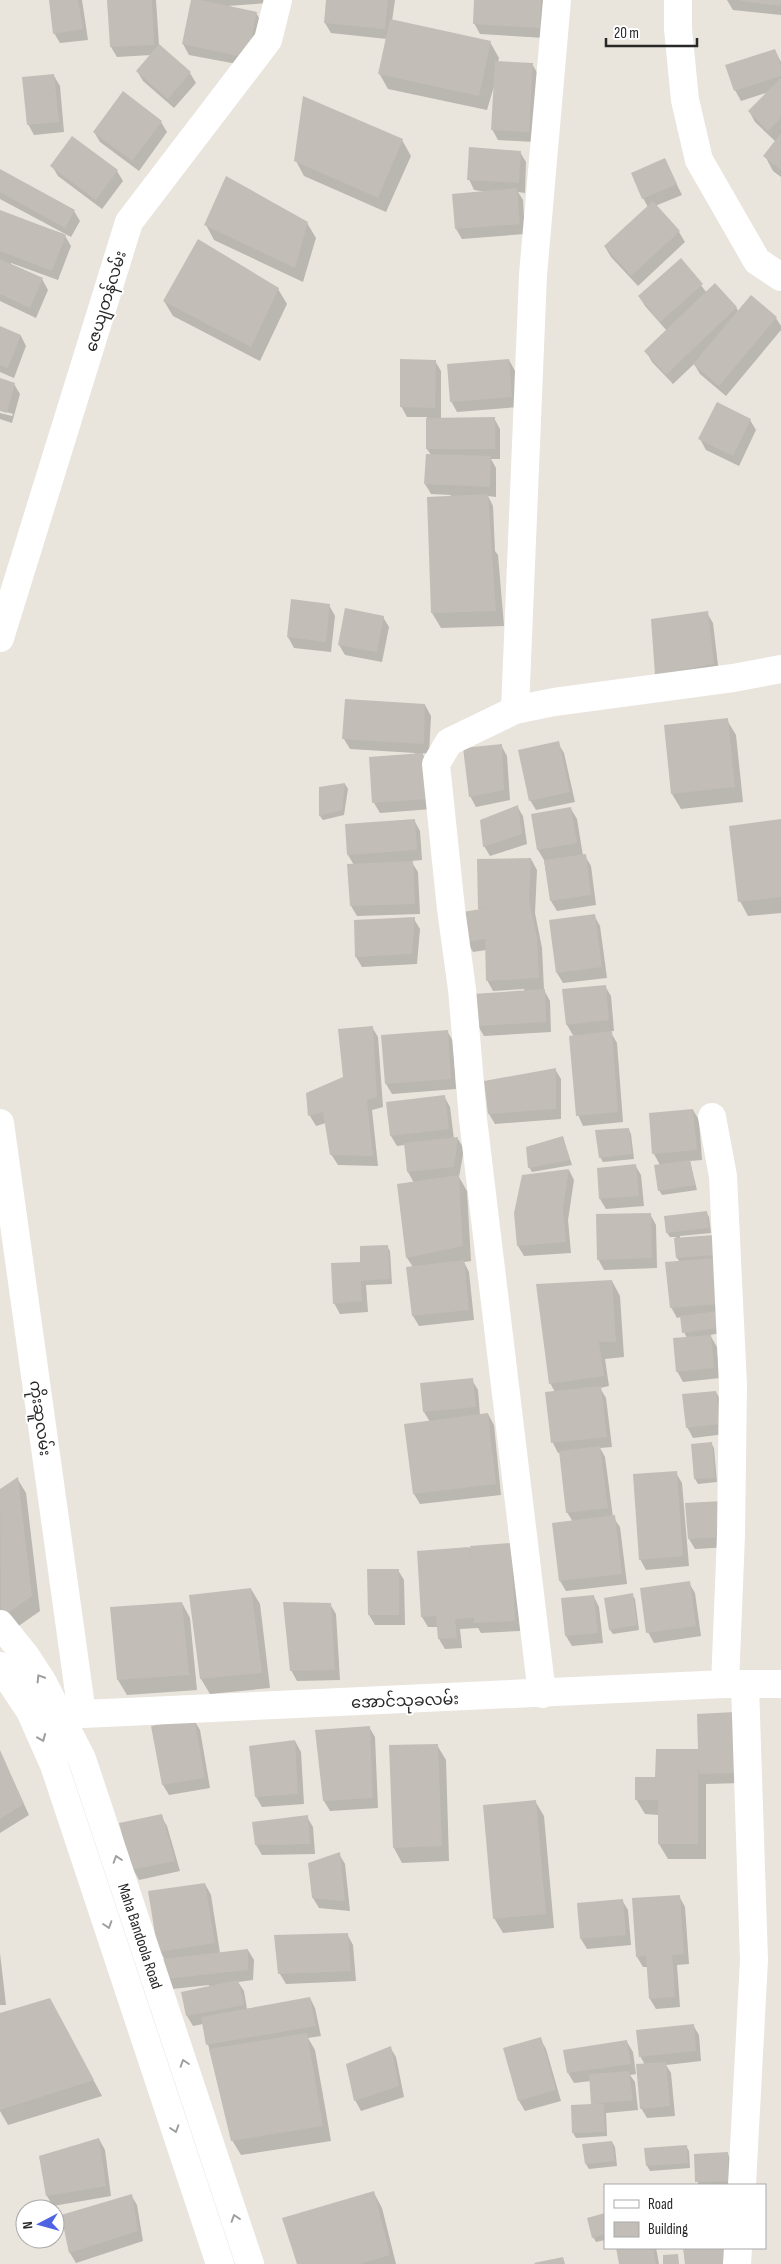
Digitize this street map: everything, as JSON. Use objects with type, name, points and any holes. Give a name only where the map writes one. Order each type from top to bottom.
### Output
[{"type":"street","name":"ဇေယျတန်လမ်း","points":[[0,638],[129,222],[268,40],[278,0]]},
{"type":"street","points":[[515,710],[533,275],[558,0]]},
{"type":"street","points":[[678,0],[678,29],[685,100],[699,160],[757,261],[781,277]]},
{"type":"street","points":[[542,1694],[473,1119],[462,990],[436,764],[449,742],[515,710],[554,702],[733,678],[781,669]]},
{"type":"street","points":[[712,1117],[723,1176],[733,1385],[731,1535],[735,1684],[754,1960],[742,2184]]},
{"type":"street","name":"ကိုးဆူလမ်း","points":[[0,1123],[72,1714]]},
{"type":"street","name":"Maha Bandoola Road","points":[[0,1624],[72,1714],[82,1759],[100,1807],[250,2264]]},
{"type":"street","name":"Maha Bandoola Road","points":[[0,1666],[30,1711],[71,1813],[220,2264]]},
{"type":"street","name":"အောင်သုခလမ်း","points":[[30,1711],[72,1714],[735,1684],[781,1684]]},
{"type":"street","points":[[737,2264],[738,2249]]},
{"type":"building","points":[[49,0],[78,0],[83,29],[53,34]]},
{"type":"building","points":[[107,0],[152,0],[154,45],[110,47]]},
{"type":"building","points":[[191,0],[201,0],[257,12],[247,58],[182,44]]},
{"type":"building","points":[[326,0],[388,0],[385,29],[324,23]]},
{"type":"building","points":[[474,0],[541,0],[540,28],[473,24]]},
{"type":"building","points":[[781,0],[781,6],[741,1]]},
{"type":"building","points":[[390,19],[491,41],[479,96],[378,74]]},
{"type":"building","points":[[159,44],[191,72],[168,99],[136,71]]},
{"type":"building","points":[[775,49],[781,66],[781,76],[734,91],[725,65]]},
{"type":"building","points":[[495,61],[533,63],[529,132],[491,130]]},
{"type":"building","points":[[54,74],[59,122],[27,125],[22,77]]},
{"type":"building","points":[[781,78],[781,118],[768,131],[748,111]]},
{"type":"building","points":[[123,91],[162,121],[132,161],[93,132]]},
{"type":"building","points":[[303,96],[403,139],[378,198],[294,161]]},
{"type":"building","points":[[781,133],[781,170],[763,156]]},
{"type":"building","points":[[72,136],[118,170],[96,200],[50,166]]},
{"type":"building","points":[[469,147],[521,151],[519,183],[467,180]]},
{"type":"building","points":[[665,158],[677,184],[642,199],[631,173]]},
{"type":"building","points":[[0,169],[75,210],[65,228],[0,192]]},
{"type":"building","points":[[226,176],[308,222],[295,268],[204,225]]},
{"type":"building","points":[[517,188],[520,224],[455,229],[452,194]]},
{"type":"building","points":[[653,201],[680,231],[631,276],[604,246]]},
{"type":"building","points":[[0,210],[66,235],[52,271],[0,251]]},
{"type":"building","points":[[198,239],[279,288],[251,347],[163,301]]},
{"type":"building","points":[[681,258],[703,284],[660,322],[638,296]]},
{"type":"building","points":[[0,259],[43,278],[30,308],[0,294]]},
{"type":"building","points":[[715,283],[737,307],[666,375],[644,351]]},
{"type":"building","points":[[751,295],[777,317],[719,386],[693,364]]},
{"type":"building","points":[[0,326],[21,335],[8,368],[0,365]]},
{"type":"building","points":[[400,359],[436,360],[435,408],[400,407]]},
{"type":"building","points":[[509,359],[512,397],[450,402],[447,364]]},
{"type":"building","points":[[0,378],[15,383],[7,413],[0,411]]},
{"type":"building","points":[[717,402],[751,419],[733,456],[698,439]]},
{"type":"building","points":[[495,417],[495,449],[426,449],[426,418]]},
{"type":"building","points":[[426,454],[491,456],[490,487],[424,484]]},
{"type":"building","points":[[488,494],[496,611],[431,613],[427,497]]},
{"type":"building","points":[[291,599],[330,604],[326,642],[287,637]]},
{"type":"building","points":[[345,608],[384,616],[377,652],[338,645]]},
{"type":"building","points":[[708,611],[714,664],[655,675],[651,619]]},
{"type":"building","points":[[345,699],[425,704],[424,744],[342,739]]},
{"type":"building","points":[[728,718],[735,787],[671,794],[664,725]]},
{"type":"building","points":[[559,741],[570,792],[529,801],[518,750]]},
{"type":"building","points":[[502,744],[504,790],[469,797],[463,748]]},
{"type":"building","points":[[423,753],[427,799],[372,803],[369,757]]},
{"type":"building","points":[[345,783],[342,810],[319,816],[319,787]]},
{"type":"building","points":[[518,805],[522,834],[483,847],[480,820]]},
{"type":"building","points":[[571,807],[577,843],[537,850],[531,814]]},
{"type":"building","points":[[415,819],[417,850],[347,855],[345,824]]},
{"type":"building","points":[[781,819],[781,897],[738,902],[729,826]]},
{"type":"building","points":[[586,854],[591,895],[550,901],[544,860]]},
{"type":"building","points":[[531,858],[529,901],[537,937],[539,978],[486,981],[485,939],[466,942],[463,912],[498,906],[478,909],[477,859]]},
{"type":"building","points":[[413,861],[415,904],[350,906],[347,864]]},
{"type":"building","points":[[595,914],[602,967],[556,973],[549,920]]},
{"type":"building","points":[[415,917],[412,954],[355,957],[354,920]]},
{"type":"building","points":[[606,985],[609,1020],[566,1025],[562,989]]},
{"type":"building","points":[[545,989],[546,1022],[477,1026],[473,994]]},
{"type":"building","points":[[373,1026],[377,1097],[367,1100],[373,1156],[330,1155],[323,1112],[308,1116],[306,1093],[343,1077],[338,1029]]},
{"type":"building","points":[[448,1030],[451,1079],[385,1084],[381,1035]]},
{"type":"building","points":[[612,1031],[618,1112],[576,1116],[569,1036]]},
{"type":"building","points":[[556,1068],[556,1109],[488,1114],[484,1081]]},
{"type":"building","points":[[445,1095],[449,1129],[390,1136],[386,1102]]},
{"type":"building","points":[[693,1109],[697,1150],[652,1154],[649,1113]]},
{"type":"building","points":[[629,1128],[632,1154],[599,1158],[595,1130]]},
{"type":"building","points":[[563,1136],[570,1160],[528,1168],[526,1147]]},
{"type":"building","points":[[458,1137],[454,1167],[407,1172],[404,1143]]},
{"type":"building","points":[[690,1160],[695,1185],[658,1191],[654,1165]]},
{"type":"building","points":[[636,1164],[639,1196],[599,1199],[597,1168]]},
{"type":"building","points":[[569,1169],[563,1209],[566,1242],[517,1246],[514,1213],[522,1175]]},
{"type":"building","points":[[459,1175],[463,1246],[406,1258],[397,1184]]},
{"type":"building","points":[[707,1211],[709,1228],[666,1233],[664,1216]]},
{"type":"building","points":[[651,1213],[652,1258],[597,1260],[596,1214]]},
{"type":"building","points":[[714,1235],[715,1255],[676,1258],[674,1238]]},
{"type":"building","points":[[388,1245],[390,1279],[361,1281],[362,1301],[333,1304],[331,1263],[360,1262],[360,1246]]},
{"type":"building","points":[[714,1258],[718,1304],[670,1308],[665,1262]]},
{"type":"building","points":[[464,1260],[469,1310],[412,1316],[406,1267]]},
{"type":"building","points":[[612,1280],[616,1342],[599,1342],[604,1376],[549,1384],[536,1284]]},
{"type":"building","points":[[718,1311],[719,1328],[682,1333],[680,1316]]},
{"type":"building","points":[[711,1335],[714,1368],[676,1372],[673,1338]]},
{"type":"building","points":[[473,1378],[476,1407],[423,1412],[420,1383]]},
{"type":"building","points":[[601,1386],[607,1437],[551,1443],[545,1392]]},
{"type":"building","points":[[716,1391],[720,1424],[686,1428],[682,1394]]},
{"type":"building","points":[[488,1413],[496,1484],[413,1494],[404,1424]]},
{"type":"building","points":[[712,1442],[715,1478],[694,1479],[691,1444]]},
{"type":"building","points":[[600,1446],[608,1508],[566,1513],[559,1451]]},
{"type":"building","points":[[677,1471],[683,1556],[639,1560],[633,1474]]},
{"type":"building","points":[[18,1477],[32,1596],[1,1618],[0,1489]]},
{"type":"building","points":[[723,1501],[725,1537],[688,1539],[685,1503]]},
{"type":"building","points":[[615,1515],[622,1574],[559,1581],[552,1523]]},
{"type":"building","points":[[511,1543],[515,1621],[474,1623],[474,1618],[455,1619],[457,1638],[438,1639],[436,1616],[421,1617],[417,1551],[469,1547],[471,1567],[470,1546]]},
{"type":"building","points":[[367,1569],[399,1569],[399,1615],[368,1615]]},
{"type":"building","points":[[690,1581],[696,1626],[646,1633],[640,1588]]},
{"type":"building","points":[[251,1588],[262,1673],[200,1679],[189,1595]]},
{"type":"building","points":[[633,1593],[637,1625],[609,1630],[604,1598]]},
{"type":"building","points":[[594,1595],[598,1633],[565,1636],[561,1598]]},
{"type":"building","points":[[182,1602],[189,1675],[117,1680],[110,1607]]},
{"type":"building","points":[[283,1602],[331,1603],[335,1670],[290,1671]]},
{"type":"building","points":[[735,1712],[737,1773],[699,1774],[698,1766],[698,1844],[658,1844],[658,1800],[635,1800],[635,1777],[655,1777],[656,1749],[698,1749],[697,1714]]},
{"type":"building","points":[[194,1718],[205,1778],[162,1785],[151,1726]]},
{"type":"building","points":[[370,1726],[373,1798],[323,1801],[315,1730]]},
{"type":"building","points":[[295,1740],[298,1794],[255,1797],[249,1746]]},
{"type":"building","points":[[438,1744],[442,1846],[393,1848],[389,1745]]},
{"type":"building","points":[[0,1750],[24,1804],[0,1819]]},
{"type":"building","points":[[536,1800],[546,1914],[493,1919],[483,1805]]},
{"type":"building","points":[[162,1814],[175,1861],[131,1870],[119,1823]]},
{"type":"building","points":[[308,1815],[310,1844],[255,1845],[252,1822]]},
{"type":"building","points":[[340,1852],[345,1901],[312,1898],[308,1863]]},
{"type":"building","points":[[205,1883],[215,1943],[158,1952],[148,1891]]},
{"type":"building","points":[[680,1895],[684,1954],[672,1955],[675,1997],[649,1999],[646,1956],[636,1957],[632,1898]]},
{"type":"building","points":[[623,1899],[626,1935],[580,1939],[577,1903]]},
{"type":"building","points":[[348,1933],[351,1971],[278,1974],[274,1935]]},
{"type":"building","points":[[248,1949],[248,1970],[165,1979],[163,1959]]},
{"type":"building","points":[[238,1980],[244,2005],[186,2016],[181,1992]]},
{"type":"building","points":[[310,1997],[316,2026],[206,2045],[201,2017]]},
{"type":"building","points":[[50,1998],[94,2080],[0,2110],[0,2013]]},
{"type":"building","points":[[694,2024],[696,2051],[639,2057],[636,2030]]},
{"type":"building","points":[[307,2033],[323,2126],[231,2141],[209,2049]]},
{"type":"building","points":[[541,2037],[556,2090],[518,2101],[503,2048]]},
{"type":"building","points":[[627,2040],[631,2064],[567,2073],[563,2050]]},
{"type":"building","points":[[391,2046],[399,2086],[354,2101],[346,2064]]},
{"type":"building","points":[[666,2062],[670,2106],[640,2109],[636,2064]]},
{"type":"building","points":[[629,2071],[633,2100],[594,2104],[604,2104],[605,2132],[572,2133],[571,2105],[591,2104],[589,2074]]},
{"type":"building","points":[[99,2138],[106,2186],[46,2196],[39,2156]]},
{"type":"building","points":[[612,2141],[615,2161],[585,2164],[582,2144]]},
{"type":"building","points":[[687,2145],[688,2163],[646,2166],[644,2148]]},
{"type":"building","points":[[728,2152],[729,2181],[695,2182],[694,2154]]},
{"type":"building","points":[[374,2191],[390,2255],[360,2264],[297,2264],[282,2218]]},
{"type":"building","points":[[132,2194],[138,2231],[69,2253],[65,2234],[65,2214]]},
{"type":"building","points":[[604,2213],[604,2234],[592,2238],[587,2218]]},
{"type":"building","points":[[616,2249],[653,2249],[656,2264],[619,2264]]},
{"type":"building","points":[[683,2249],[726,2249],[728,2264],[685,2264]]},
{"type":"building","points":[[678,2254],[679,2264],[663,2264],[663,2255]]},
{"type":"building","points":[[563,2257],[565,2264],[534,2263]]}]
